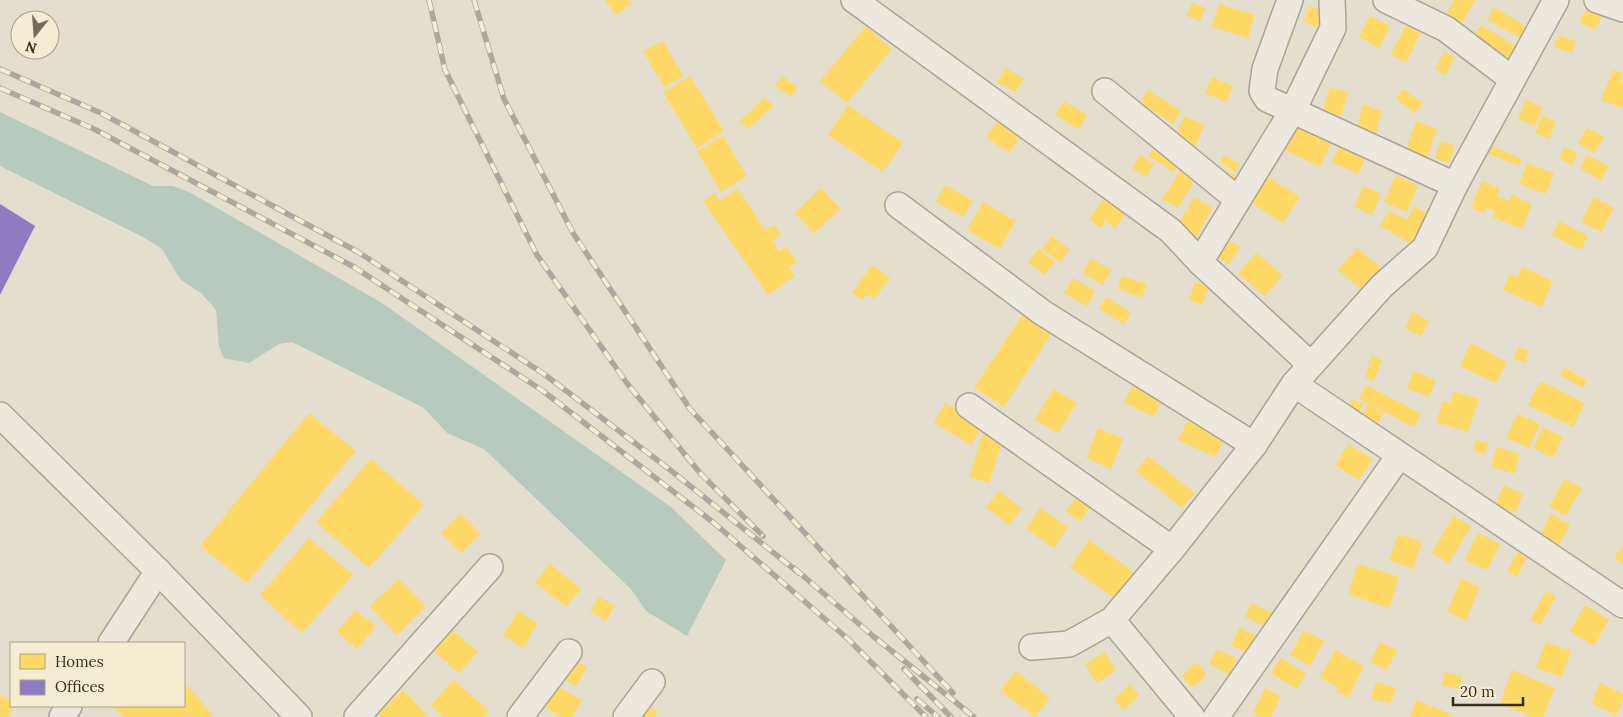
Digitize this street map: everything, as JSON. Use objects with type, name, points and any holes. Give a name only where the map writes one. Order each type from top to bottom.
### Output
[{"type":"street","points":[[854,0],[1171,232],[1200,262],[1311,365]]},
{"type":"street","points":[[1290,0],[1266,69],[1262,91],[1267,99],[1455,185]]},
{"type":"street","points":[[1200,262],[1293,110],[1333,28],[1332,0]]},
{"type":"street","points":[[1386,0],[1446,29],[1512,79]]},
{"type":"street","points":[[1032,647],[1069,644],[1112,620],[1172,549],[1254,445],[1294,384],[1382,286],[1425,248],[1455,185],[1556,0]]},
{"type":"street","points":[[1106,91],[1237,199]]},
{"type":"street","points":[[898,205],[1043,313],[1254,445]]},
{"type":"street","points":[[1294,384],[1623,605]]},
{"type":"street","points":[[969,406],[1172,549]]},
{"type":"street","points":[[0,415],[158,572],[299,717]]},
{"type":"street","points":[[1216,717],[1399,456]]},
{"type":"street","points":[[357,717],[490,567]]},
{"type":"street","points":[[112,642],[158,572]]},
{"type":"street","points":[[1112,620],[1192,717]]},
{"type":"street","points":[[520,717],[568,652]]},
{"type":"street","points":[[626,717],[652,682]]},
{"type":"shaded area","points":[[0,112],[153,186],[173,186],[191,193],[382,303],[671,507],[726,560],[687,636],[646,611],[631,589],[484,449],[447,433],[424,408],[292,342],[279,344],[249,363],[224,358],[219,347],[216,310],[202,294],[180,279],[162,249],[143,237],[0,166]]},
{"type":"building: Homes","points":[[605,0],[630,0],[632,3],[616,15]]},
{"type":"building: Homes","points":[[1454,0],[1475,0],[1460,27],[1444,18]]},
{"type":"building: Homes","points":[[1192,3],[1205,8],[1200,21],[1187,16]]},
{"type":"building: Homes","points":[[1219,4],[1255,15],[1248,38],[1212,27]]},
{"type":"building: Homes","points":[[1309,6],[1324,11],[1318,27],[1303,22]]},
{"type":"building: Homes","points":[[1588,6],[1603,14],[1595,30],[1579,22]]},
{"type":"building: Homes","points":[[1494,7],[1529,28],[1522,40],[1487,19]]},
{"type":"building: Homes","points":[[1370,16],[1390,26],[1379,48],[1359,37]]},
{"type":"building: Homes","points":[[1406,25],[1421,33],[1406,62],[1391,55]]},
{"type":"building: Homes","points":[[1481,25],[1519,48],[1512,60],[1474,36]]},
{"type":"building: Homes","points":[[866,26],[892,49],[847,103],[820,81]]},
{"type":"building: Homes","points":[[1558,35],[1576,41],[1572,53],[1554,47]]},
{"type":"building: Homes","points":[[663,41],[683,76],[664,87],[643,51]]},
{"type":"building: Homes","points":[[1444,52],[1455,57],[1446,75],[1435,69]]},
{"type":"building: Homes","points":[[1006,68],[1024,79],[1015,92],[997,82]]},
{"type":"building: Homes","points":[[1613,70],[1623,73],[1620,81],[1623,82],[1623,108],[1601,100]]},
{"type":"building: Homes","points":[[690,76],[724,131],[697,148],[663,93]]},
{"type":"building: Homes","points":[[783,76],[798,88],[790,97],[775,85]]},
{"type":"building: Homes","points":[[1212,77],[1233,86],[1227,102],[1205,93]]},
{"type":"building: Homes","points":[[1330,87],[1348,92],[1341,116],[1323,111]]},
{"type":"building: Homes","points":[[1403,89],[1423,103],[1415,113],[1396,99]]},
{"type":"building: Homes","points":[[1148,90],[1181,111],[1173,124],[1140,103]]},
{"type":"building: Homes","points":[[765,97],[773,106],[749,129],[740,121]]},
{"type":"building: Homes","points":[[1526,100],[1543,107],[1535,126],[1518,119]]},
{"type":"building: Homes","points":[[1064,101],[1087,115],[1079,129],[1055,115]]},
{"type":"building: Homes","points":[[848,105],[903,143],[883,172],[828,135]]},
{"type":"building: Homes","points":[[1363,105],[1382,111],[1374,141],[1355,135]]},
{"type":"building: Homes","points":[[1001,116],[1024,132],[1009,153],[986,137]]},
{"type":"building: Homes","points":[[1184,116],[1204,125],[1194,150],[1173,141]]},
{"type":"building: Homes","points":[[1542,116],[1556,121],[1549,139],[1535,133]]},
{"type":"building: Homes","points":[[1416,121],[1437,129],[1426,161],[1405,153]]},
{"type":"building: Homes","points":[[1301,122],[1334,138],[1320,167],[1279,147],[1287,131],[1294,135]]},
{"type":"building: Homes","points":[[1587,128],[1604,137],[1594,153],[1578,143]]},
{"type":"building: Homes","points":[[723,136],[747,176],[721,192],[697,151]]},
{"type":"building: Homes","points":[[1158,141],[1183,157],[1174,172],[1148,156]]},
{"type":"building: Homes","points":[[1441,141],[1455,146],[1449,163],[1434,158]]},
{"type":"building: Homes","points":[[1340,143],[1367,156],[1358,174],[1332,162]]},
{"type":"building: Homes","points":[[1492,146],[1522,159],[1519,166],[1488,153]]},
{"type":"building: Homes","points":[[1564,147],[1577,152],[1573,165],[1559,159]]},
{"type":"building: Homes","points":[[1140,155],[1154,164],[1146,177],[1132,168]]},
{"type":"building: Homes","points":[[1224,155],[1240,164],[1236,172],[1220,163]]},
{"type":"building: Homes","points":[[1587,155],[1609,166],[1601,180],[1580,169]]},
{"type":"building: Homes","points":[[1527,163],[1554,173],[1546,194],[1519,184]]},
{"type":"building: Homes","points":[[1218,166],[1242,179],[1238,187],[1213,174]]},
{"type":"building: Homes","points":[[1180,171],[1195,180],[1178,208],[1162,199]]},
{"type":"building: Homes","points":[[1262,173],[1300,197],[1283,223],[1245,199]]},
{"type":"building: Homes","points":[[1396,175],[1418,185],[1407,212],[1384,202]]},
{"type":"building: Homes","points":[[1482,181],[1500,188],[1497,196],[1509,201],[1512,195],[1532,204],[1522,229],[1492,217],[1495,211],[1486,208],[1484,213],[1471,208]]},
{"type":"building: Homes","points":[[945,185],[973,201],[963,217],[936,202]]},
{"type":"building: Homes","points":[[1364,186],[1381,194],[1372,215],[1354,207]]},
{"type":"building: Homes","points":[[821,188],[841,209],[814,233],[795,213]]},
{"type":"building: Homes","points":[[737,189],[766,230],[774,225],[781,235],[772,241],[779,251],[786,246],[797,262],[789,267],[795,276],[768,295],[703,201],[715,193],[719,201]]},
{"type":"building: Homes","points":[[1106,196],[1127,211],[1115,228],[1106,221],[1101,228],[1089,219]]},
{"type":"building: Homes","points":[[1194,197],[1213,208],[1196,237],[1177,226]]},
{"type":"building: Homes","points":[[1594,197],[1614,208],[1601,232],[1581,222]]},
{"type":"building: Homes","points":[[983,202],[1016,221],[1000,249],[967,230]]},
{"type":"building: Homes","points":[[1414,206],[1434,217],[1418,247],[1380,226],[1389,211],[1407,220]]},
{"type":"building: Homes","points":[[1559,221],[1588,236],[1581,250],[1552,235]]},
{"type":"building: Homes","points":[[1052,236],[1070,250],[1060,262],[1042,249]]},
{"type":"building: Homes","points":[[1226,239],[1240,247],[1229,265],[1216,256]]},
{"type":"building: Homes","points":[[1357,248],[1382,268],[1363,291],[1338,270]]},
{"type":"building: Homes","points":[[1039,249],[1055,262],[1044,275],[1028,262]]},
{"type":"building: Homes","points":[[1256,253],[1283,275],[1265,296],[1238,274]]},
{"type":"building: Homes","points":[[1091,258],[1111,270],[1103,285],[1083,273]]},
{"type":"building: Homes","points":[[872,265],[890,278],[874,299],[866,294],[862,300],[852,293]]},
{"type":"building: Homes","points":[[1522,267],[1553,281],[1542,307],[1503,290],[1510,274],[1517,278]]},
{"type":"building: Homes","points":[[1122,276],[1147,284],[1142,298],[1118,289]]},
{"type":"building: Homes","points":[[1073,278],[1095,291],[1087,306],[1064,293]]},
{"type":"building: Homes","points":[[1195,282],[1209,287],[1202,305],[1189,300]]},
{"type":"building: Homes","points":[[1106,297],[1131,312],[1124,324],[1099,309]]},
{"type":"building: Homes","points":[[1027,308],[1056,327],[1004,407],[974,388]]},
{"type":"building: Homes","points":[[1412,312],[1429,321],[1421,336],[1405,328]]},
{"type":"building: Homes","points":[[1471,343],[1507,362],[1496,383],[1460,366]]},
{"type":"building: Homes","points":[[1518,347],[1529,351],[1525,363],[1514,359]]},
{"type":"building: Homes","points":[[1372,356],[1382,360],[1374,381],[1365,377]]},
{"type":"building: Homes","points":[[1565,368],[1587,380],[1583,388],[1560,375]]},
{"type":"building: Homes","points":[[1414,371],[1436,380],[1429,397],[1407,388]]},
{"type":"building: Homes","points":[[1136,378],[1166,392],[1154,417],[1124,403]]},
{"type":"building: Homes","points":[[1540,381],[1585,403],[1573,427],[1528,405]]},
{"type":"building: Homes","points":[[1366,385],[1421,414],[1414,427],[1359,399]]},
{"type":"building: Homes","points":[[1053,389],[1077,403],[1058,433],[1035,420]]},
{"type":"building: Homes","points":[[1454,391],[1479,399],[1468,432],[1436,422],[1443,401],[1450,403]]},
{"type":"building: Homes","points":[[1352,399],[1363,404],[1359,413],[1348,408]]},
{"type":"building: Homes","points":[[945,403],[983,425],[971,445],[934,423]]},
{"type":"building: Homes","points":[[1368,404],[1384,413],[1376,428],[1360,419]]},
{"type":"building: Homes","points":[[309,413],[356,451],[247,583],[200,546]]},
{"type":"building: Homes","points":[[1517,414],[1540,424],[1529,448],[1506,438]]},
{"type":"building: Homes","points":[[1188,420],[1225,437],[1215,457],[1178,440]]},
{"type":"building: Homes","points":[[985,427],[1005,433],[989,483],[969,477]]},
{"type":"building: Homes","points":[[1543,427],[1563,437],[1553,458],[1533,448]]},
{"type":"building: Homes","points":[[1098,428],[1123,439],[1111,469],[1086,458]]},
{"type":"building: Homes","points":[[1477,439],[1488,443],[1485,454],[1473,450]]},
{"type":"building: Homes","points":[[1348,444],[1373,459],[1359,480],[1335,466]]},
{"type":"building: Homes","points":[[1497,447],[1520,454],[1514,474],[1491,466]]},
{"type":"building: Homes","points":[[1148,456],[1195,493],[1182,508],[1136,471]]},
{"type":"building: Homes","points":[[371,459],[424,505],[369,568],[316,522]]},
{"type":"building: Homes","points":[[1565,479],[1582,488],[1566,516],[1549,506]]},
{"type":"building: Homes","points":[[1504,485],[1523,494],[1515,513],[1495,505]]},
{"type":"building: Homes","points":[[1082,490],[1096,501],[1079,522],[1066,511]]},
{"type":"building: Homes","points":[[999,491],[1022,509],[1009,525],[986,507]]},
{"type":"building: Homes","points":[[1040,508],[1068,527],[1054,548],[1026,529]]},
{"type":"building: Homes","points":[[461,514],[481,534],[461,553],[441,533]]},
{"type":"building: Homes","points":[[1551,514],[1570,525],[1557,548],[1538,538]]},
{"type":"building: Homes","points":[[1453,516],[1471,526],[1449,563],[1432,553]]},
{"type":"building: Homes","points":[[1478,533],[1500,544],[1487,570],[1465,560]]},
{"type":"building: Homes","points":[[1398,534],[1422,542],[1413,569],[1389,560]]},
{"type":"building: Homes","points":[[309,538],[353,575],[302,633],[260,595]]},
{"type":"building: Homes","points":[[1089,540],[1135,573],[1116,599],[1070,567]]},
{"type":"building: Homes","points":[[1623,545],[1623,564],[1614,558]]},
{"type":"building: Homes","points":[[1518,551],[1528,556],[1517,577],[1507,571]]},
{"type":"building: Homes","points":[[550,564],[581,589],[566,607],[535,582]]},
{"type":"building: Homes","points":[[1358,564],[1399,577],[1389,608],[1348,594]]},
{"type":"building: Homes","points":[[399,579],[426,607],[397,635],[370,606]]},
{"type":"building: Homes","points":[[1461,579],[1480,587],[1466,620],[1447,612]]},
{"type":"building: Homes","points":[[1546,591],[1556,596],[1541,625],[1530,620]]},
{"type":"building: Homes","points":[[599,597],[615,606],[606,621],[590,611]]},
{"type":"building: Homes","points":[[1251,603],[1275,614],[1269,628],[1245,617]]},
{"type":"building: Homes","points":[[1585,605],[1609,620],[1594,646],[1570,631]]},
{"type":"building: Homes","points":[[355,610],[376,626],[357,649],[337,632]]},
{"type":"building: Homes","points":[[518,611],[538,624],[523,648],[503,635]]},
{"type":"building: Homes","points":[[447,626],[478,652],[459,673],[429,647]]},
{"type":"building: Homes","points":[[1240,627],[1261,639],[1252,656],[1231,645]]},
{"type":"building: Homes","points":[[1304,630],[1324,641],[1310,666],[1290,655]]},
{"type":"building: Homes","points":[[1380,642],[1397,650],[1387,670],[1370,662]]},
{"type":"building: Homes","points":[[1546,642],[1571,651],[1562,677],[1536,668]]},
{"type":"building: Homes","points":[[1217,649],[1237,659],[1229,675],[1209,664]]},
{"type":"building: Homes","points":[[1335,650],[1364,666],[1348,698],[1336,691],[1338,687],[1320,678]]},
{"type":"building: Homes","points":[[1105,652],[1116,670],[1097,683],[1085,665]]},
{"type":"building: Homes","points":[[566,654],[587,667],[576,686],[554,673]]},
{"type":"building: Homes","points":[[1280,658],[1306,673],[1297,689],[1271,674]]},
{"type":"building: Homes","points":[[1196,662],[1207,675],[1192,688],[1181,676]]},
{"type":"building: Homes","points":[[1512,670],[1555,688],[1543,717],[1533,717],[1500,704]]},
{"type":"building: Homes","points":[[1016,671],[1050,698],[1035,717],[1000,690]]},
{"type":"building: Homes","points":[[1445,672],[1462,676],[1459,689],[1442,685]]},
{"type":"building: Homes","points":[[454,680],[489,711],[484,717],[444,717],[431,705]]},
{"type":"building: Homes","points":[[1376,682],[1396,688],[1390,704],[1371,698]]},
{"type":"building: Homes","points":[[185,683],[213,715],[211,717],[124,717],[114,707],[185,707]]},
{"type":"building: Homes","points":[[1600,683],[1623,694],[1623,701],[1616,715],[1591,703]]},
{"type":"building: Homes","points":[[553,684],[582,700],[572,717],[561,717],[541,705]]},
{"type":"building: Homes","points":[[1130,684],[1139,695],[1123,710],[1114,699]]},
{"type":"building: Homes","points":[[1265,688],[1281,696],[1271,717],[1261,717],[1253,713]]},
{"type":"building: Homes","points":[[403,690],[429,717],[380,717],[378,714]]},
{"type":"building: Homes","points":[[0,694],[10,700],[10,707],[14,707],[8,717],[0,717]]},
{"type":"building: Homes","points":[[1416,700],[1453,715],[1452,717],[1410,717]]},
{"type":"building: Homes","points":[[643,704],[658,711],[655,717],[636,717]]},
{"type":"building: Offices","points":[[0,204],[35,226],[0,295]]},
{"type":"railway","points":[[429,0],[445,70],[537,255],[626,382],[700,473],[763,536]]},
{"type":"railway","points":[[474,0],[504,99],[573,233],[690,409],[953,693]]},
{"type":"railway","points":[[0,69],[101,113],[358,252],[544,374],[669,469],[799,573]]},
{"type":"railway","points":[[0,88],[94,129],[354,267],[543,391],[714,523],[848,639],[926,717]]},
{"type":"railway","points":[[794,568],[873,636],[974,717]]},
{"type":"railway","points":[[904,669],[951,717]]},
{"type":"railway","points":[[917,699],[938,717]]}]
